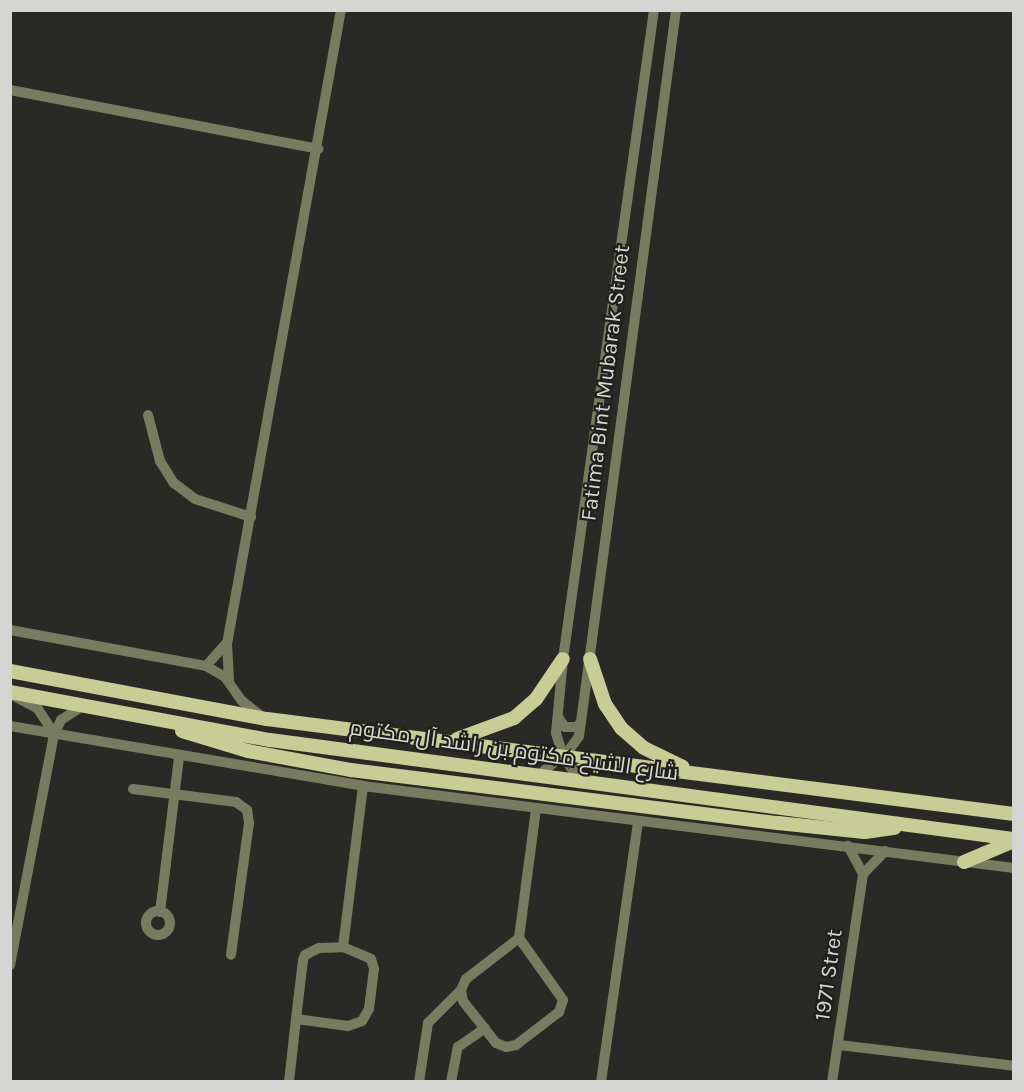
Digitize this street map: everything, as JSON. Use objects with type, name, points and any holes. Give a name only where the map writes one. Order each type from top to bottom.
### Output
[{"type":"main road","points":[[449,741],[514,718],[536,699],[563,659]]},
{"type":"main road","points":[[590,659],[605,704],[621,728],[644,748],[696,773]]},
{"type":"main road","name":"شارع الشيخ مكتوم بن راشد آل مكتوم","points":[[10,672],[267,719],[514,748],[1014,814]]},
{"type":"main road","name":"شارع الشيخ مكتوم بن راشد آل مكتوم","points":[[10,693],[170,724],[1014,840]]},
{"type":"main road","points":[[170,724],[214,742],[351,770],[778,824],[865,832],[904,825]]},
{"type":"main road","points":[[488,768],[515,759],[514,748]]},
{"type":"main road","points":[[617,762],[609,770],[609,777],[621,787]]},
{"type":"main road","points":[[964,862],[1014,840]]},
{"type":"street","name":"Fatima Bint Mubarak Street","points":[[580,781],[563,756],[557,742],[563,659],[654,10]]},
{"type":"street","name":"Fatima Bint Mubarak Street","points":[[539,775],[563,756],[579,736],[582,722],[676,10]]},
{"type":"street","points":[[229,681],[227,644],[342,11]]},
{"type":"street","points":[[10,90],[318,149]]},
{"type":"street","points":[[148,415],[160,461],[174,483],[201,502],[251,517]]},
{"type":"street","points":[[10,630],[206,666],[229,681],[242,701],[267,719]]},
{"type":"street","points":[[206,666],[227,644]]},
{"type":"street","points":[[10,693],[38,709],[54,734]]},
{"type":"street","points":[[10,964],[15,918],[54,734],[61,720],[81,707]]},
{"type":"street","points":[[558,717],[560,723],[571,728],[582,722]]},
{"type":"street","points":[[10,726],[179,757],[363,786],[1014,868]]},
{"type":"street","points":[[160,912],[179,757]]},
{"type":"street","points":[[343,947],[363,786]]},
{"type":"street","points":[[133,789],[236,802],[249,816],[231,955]]},
{"type":"street","points":[[461,990],[463,1001],[496,1043],[511,1047],[562,1006],[561,994],[519,938],[536,808]]},
{"type":"street","points":[[602,1082],[638,822]]},
{"type":"street","points":[[848,846],[863,874],[885,851]]},
{"type":"street","name":"1971 Stret","points":[[832,1082],[863,874]]},
{"type":"street","points":[[420,1082],[428,1023],[461,990],[466,979],[519,938]]},
{"type":"street","points":[[289,1082],[296,1019],[305,955],[319,948],[343,947],[363,953],[374,964],[366,1016],[348,1026],[296,1019]]},
{"type":"street","points":[[451,1082],[458,1047],[484,1028]]},
{"type":"street","points":[[839,1045],[1014,1066]]}]
